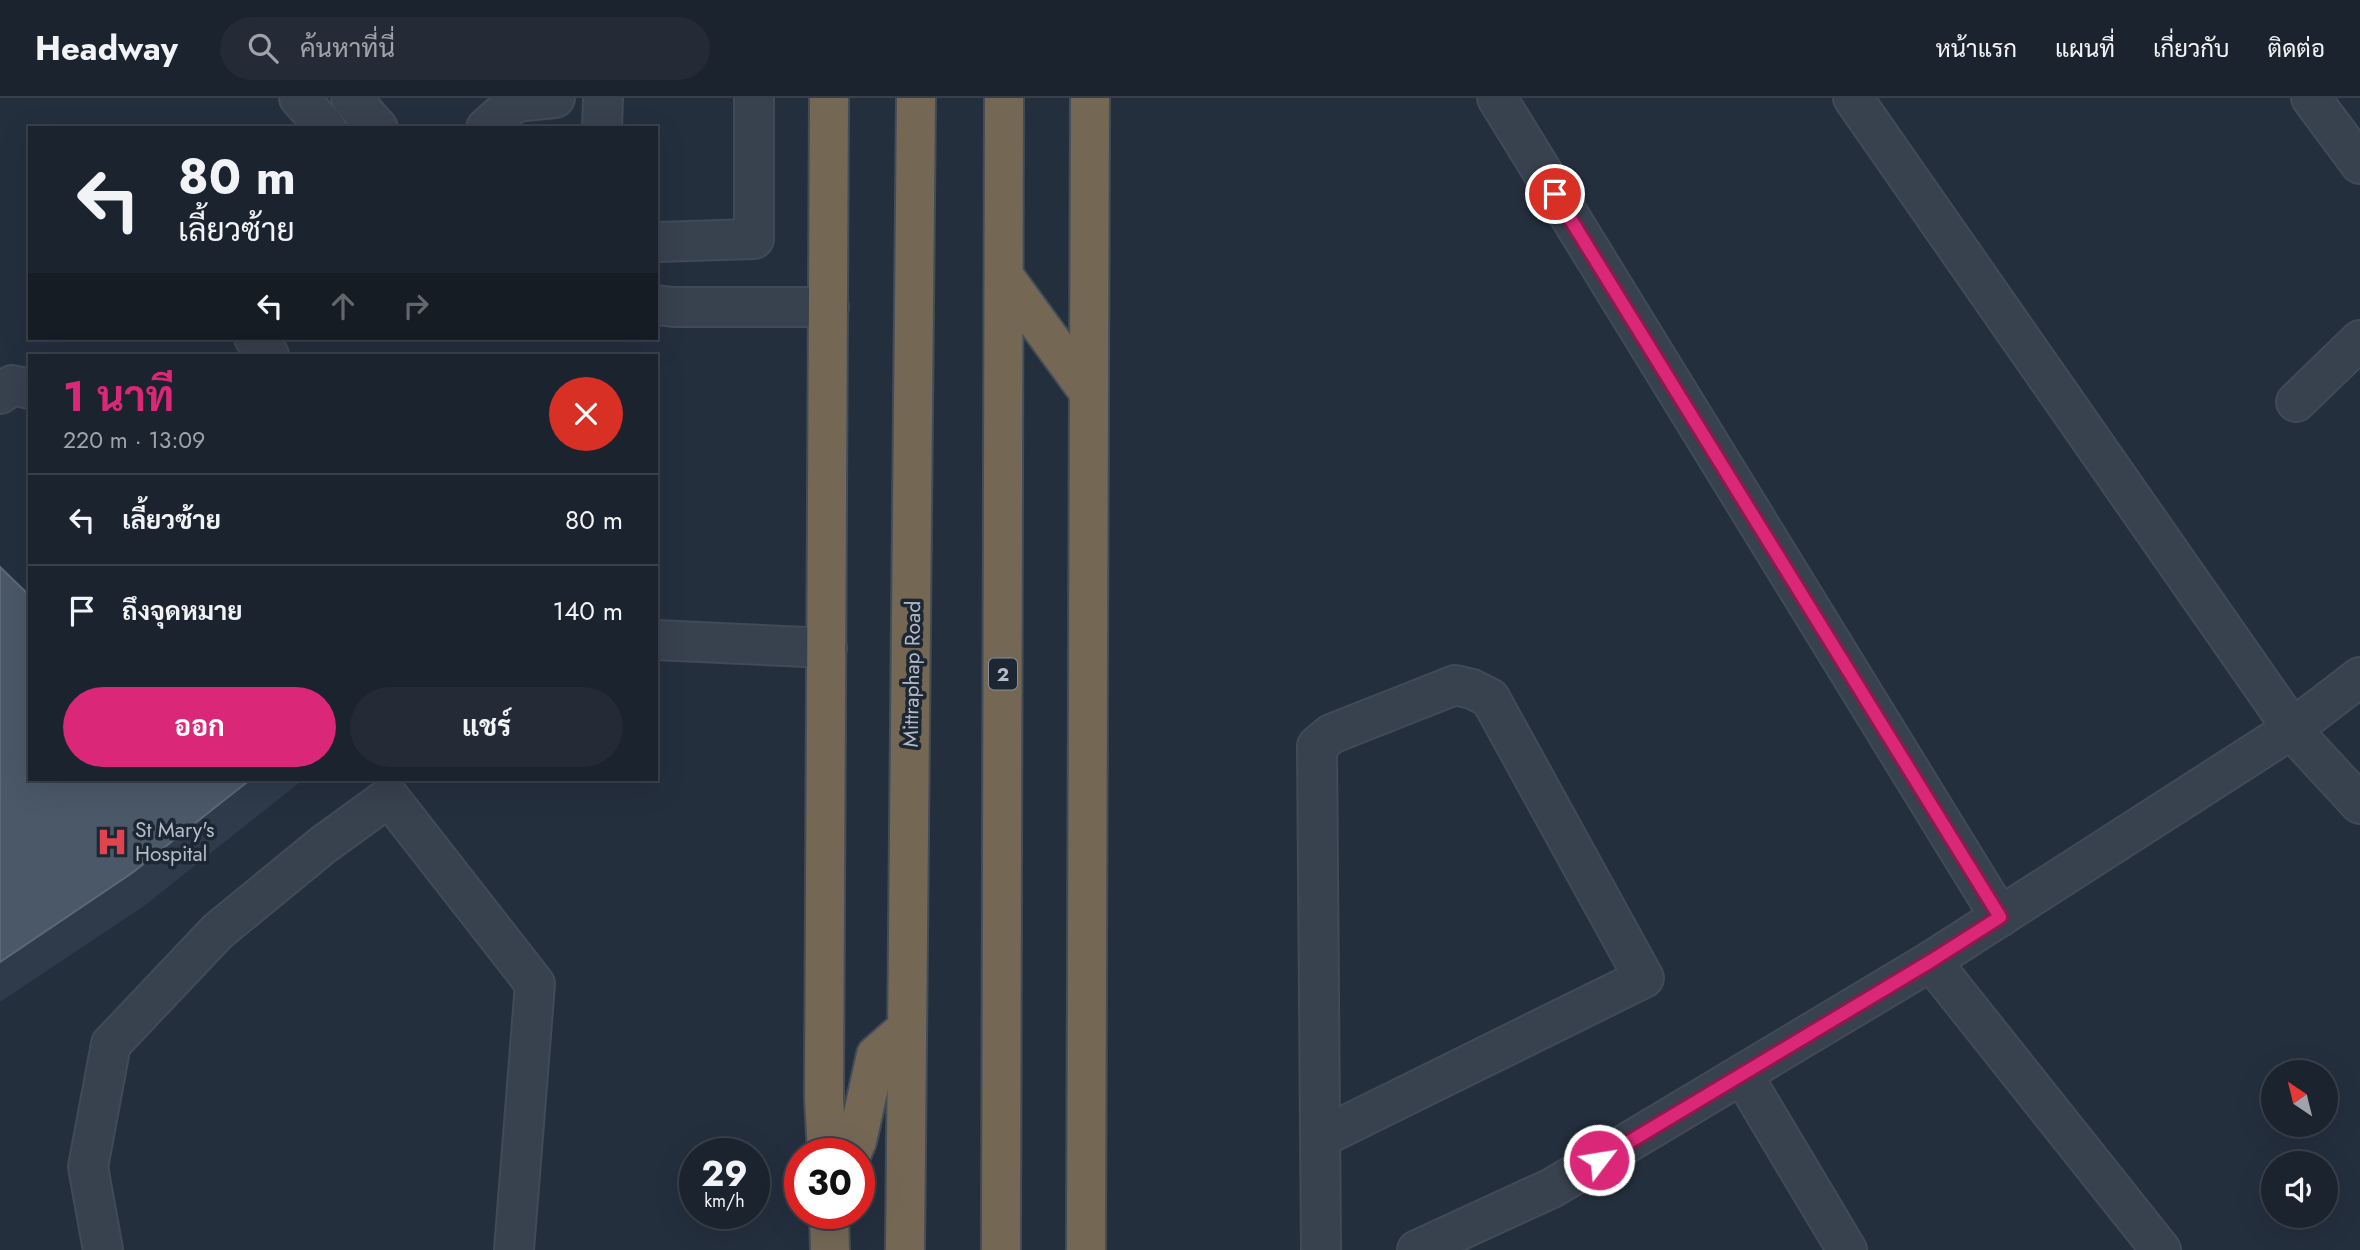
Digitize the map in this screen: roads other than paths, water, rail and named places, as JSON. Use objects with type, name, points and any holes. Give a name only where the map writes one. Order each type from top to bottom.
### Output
[{"type":"highway","points":[[826,1138],[824,1098],[830,98]]},
{"type":"highway","name":"Mittraphap Road","points":[[905,1250],[916,98]]},
{"type":"highway","name":"2","points":[[1001,1250],[1004,98]]},
{"type":"highway","points":[[1086,1250],[1090,98]]},
{"type":"highway","points":[[1004,276],[1087,390]]},
{"type":"highway","points":[[858,1138],[876,1055],[907,1028]]},
{"type":"highway","points":[[829,1229],[830,1250]]},
{"type":"street","points":[[299,98],[324,126]]},
{"type":"street","points":[[351,98],[376,126]]},
{"type":"street","points":[[488,126],[515,102],[555,98]]},
{"type":"street","points":[[602,126],[603,98]]},
{"type":"street","points":[[658,242],[754,239],[754,98]]},
{"type":"street","points":[[1497,98],[2000,917]]},
{"type":"street","points":[[1853,98],[2292,729],[2360,804]]},
{"type":"street","points":[[2311,98],[2360,164]]},
{"type":"street","points":[[662,309],[829,307]]},
{"type":"street","points":[[256,340],[268,354]]},
{"type":"street","points":[[2296,402],[2360,340]]},
{"type":"street","points":[[0,394],[12,385],[28,389]]},
{"type":"street","points":[[658,640],[827,648]]},
{"type":"street","points":[[1418,1250],[1552,1188],[1931,961],[2292,729],[2360,677]]},
{"type":"street","points":[[1320,1138],[1644,978],[1490,698],[1472,689],[1455,685],[1331,734],[1317,746],[1320,1138],[1321,1250]]},
{"type":"street","points":[[103,1250],[88,1167],[111,1044],[218,931],[323,845],[381,788],[535,984],[514,1250]]},
{"type":"street","points":[[1931,961],[2161,1250]]},
{"type":"street","points":[[1742,1074],[1847,1250]]},
{"type":"place","name":"St Mary's Hospital","points":[[112,842]]}]
